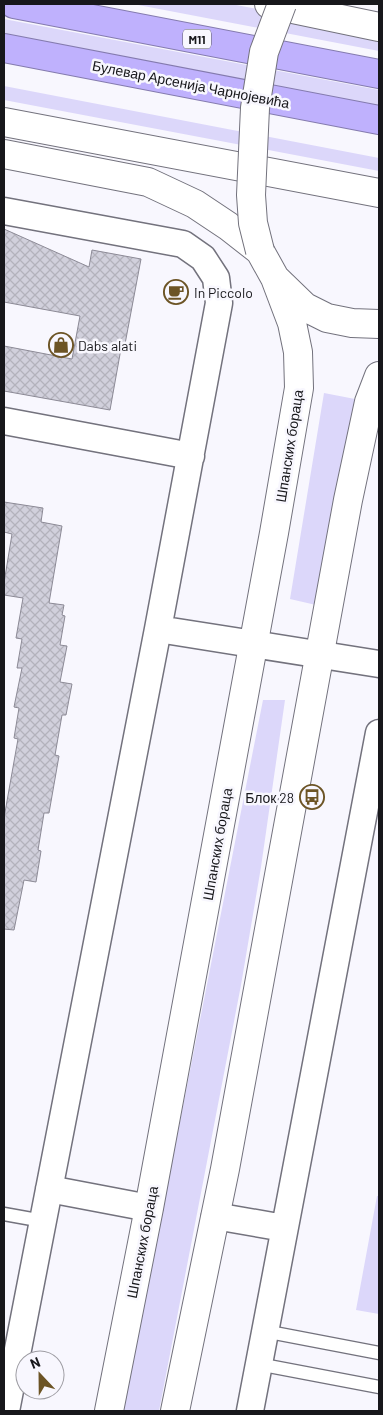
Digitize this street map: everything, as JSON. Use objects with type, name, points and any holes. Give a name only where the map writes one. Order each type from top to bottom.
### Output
[{"type":"highway","name":"M11","points":[[14,4],[379,74]]},
{"type":"highway","name":"Булевар Арсенија Чарнојевића","points":[[4,48],[379,120]]},
{"type":"street","points":[[270,4],[379,27]]},
{"type":"street","points":[[282,4],[264,52],[255,108],[251,196],[253,223],[260,251],[275,278],[305,307],[327,318],[352,323],[379,324]]},
{"type":"street","points":[[4,122],[379,193]]},
{"type":"street","points":[[4,154],[148,182],[195,204],[228,226],[260,251]]},
{"type":"street","points":[[4,211],[183,244],[204,258],[216,278],[219,303],[158,629],[6,1411]]},
{"type":"street","name":"Шпанских бораца","points":[[109,1411],[149,1208],[299,388],[298,352],[292,323],[275,278]]},
{"type":"street","points":[[175,1411],[216,1216],[348,500],[370,402],[379,376]]},
{"type":"street","points":[[4,421],[191,456]]},
{"type":"street","points":[[158,629],[379,664]]},
{"type":"street","points":[[250,1411],[379,732]]},
{"type":"street","points":[[50,1189],[149,1208]]},
{"type":"street","points":[[216,1216],[284,1228]]},
{"type":"lane","points":[[4,1214],[43,1221]]},
{"type":"lane","points":[[264,1331],[379,1353]]},
{"type":"lane","points":[[258,1364],[379,1387]]},
{"type":"shaded area","points":[[133,4],[231,4],[379,32],[379,51]]},
{"type":"shaded area","points":[[4,19],[379,90],[379,110],[4,39]]},
{"type":"shaded area","points":[[4,86],[379,158],[379,171],[4,100]]},
{"type":"shaded area","points":[[324,393],[355,399],[316,605],[290,599]]},
{"type":"shaded area","points":[[263,700],[285,700],[261,867],[241,985],[159,1411],[123,1411]]},
{"type":"shaded area","points":[[377,1196],[379,1196],[379,1314],[356,1310]]},
{"type":"building","points":[[4,229],[89,267],[92,250],[141,259],[125,344],[122,343],[110,410],[4,391],[4,346],[72,359],[80,316],[4,302]]},
{"type":"building","points":[[4,502],[43,508],[41,522],[62,526],[49,603],[64,605],[62,615],[65,616],[60,645],[67,646],[60,682],[72,684],[66,715],[62,715],[55,755],[59,756],[49,813],[44,813],[38,850],[41,851],[36,882],[24,880],[14,930],[4,929],[4,818],[18,739],[14,738],[19,708],[14,707],[22,668],[17,668],[22,639],[16,638],[23,598],[4,595],[4,583],[12,534],[4,532]]},
{"type":"place","name":"In Piccolo","points":[[176,292]]},
{"type":"place","name":"Dabs alati","points":[[61,345]]},
{"type":"place","name":"Блок 28","points":[[312,797]]}]
